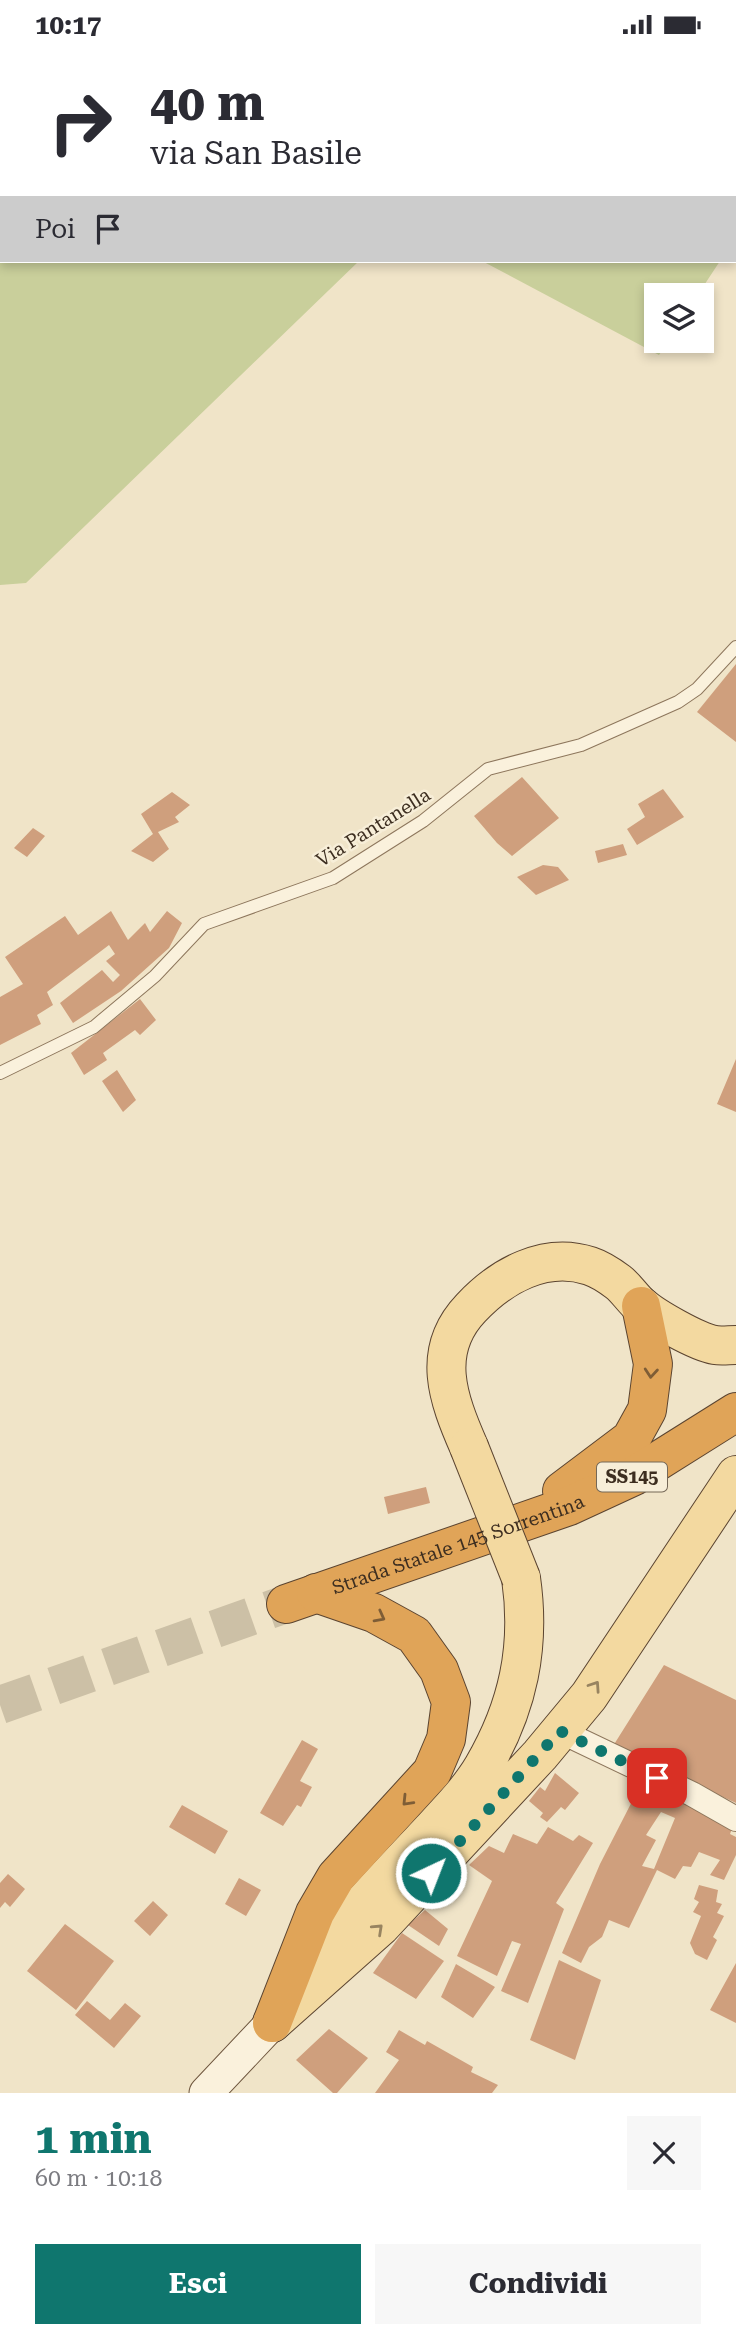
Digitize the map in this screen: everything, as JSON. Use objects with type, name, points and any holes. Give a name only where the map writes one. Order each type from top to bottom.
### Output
[{"type":"highway","points":[[518,1523],[631,1439],[647,1410],[653,1364],[641,1306]]},
{"type":"highway","name":"Strada Statale 145 Sorrentina","points":[[272,2023],[315,1913],[336,1877],[432,1772],[446,1739],[451,1702],[439,1669],[414,1635],[374,1613],[301,1598],[569,1506],[634,1476],[736,1412]]},
{"type":"main road","points":[[272,2023],[362,1903],[450,1810],[482,1769],[515,1694],[526,1610],[521,1578],[453,1412],[446,1388],[447,1352],[462,1317],[488,1290],[525,1269],[556,1261],[590,1266],[621,1283],[641,1306],[681,1331],[715,1345],[736,1345]]},
{"type":"main road","points":[[205,2093],[272,2023],[381,1926],[560,1731],[589,1696],[736,1475]]},
{"type":"street","points":[[560,1731],[692,1794],[736,1819]]},
{"type":"lane","name":"Via Pantanella","points":[[0,1073],[94,1027],[155,975],[204,923],[333,878],[423,821],[488,769],[581,745],[678,702],[696,689],[736,647]]},
{"type":"green space","points":[[0,263],[357,263],[26,583],[0,585]]},
{"type":"green space","points":[[486,263],[719,263],[706,283],[644,283],[644,347]]},
{"type":"building","points":[[736,664],[736,742],[697,712]]},
{"type":"building","points":[[522,777],[559,818],[512,856],[474,816]]},
{"type":"building","points":[[663,789],[684,817],[637,845],[627,829],[645,817],[638,804]]},
{"type":"building","points":[[172,792],[190,805],[175,817],[179,822],[158,832],[169,849],[153,862],[131,851],[153,834],[141,814]]},
{"type":"building","points":[[33,828],[45,836],[27,857],[14,848]]},
{"type":"building","points":[[623,844],[627,855],[598,863],[595,851]]},
{"type":"building","points":[[543,865],[558,867],[569,880],[536,895],[517,877]]},
{"type":"building","points":[[111,911],[128,940],[145,923],[150,932],[167,911],[182,923],[169,948],[121,991],[73,1023],[60,1003],[102,970],[113,982],[120,975],[106,961],[115,954],[109,945],[47,992],[53,1005],[37,1015],[41,1024],[0,1045],[0,997],[23,984],[5,957],[65,916],[78,935]]},
{"type":"building","points":[[140,999],[156,1020],[140,1035],[135,1030],[103,1053],[107,1060],[84,1075],[71,1053]]},
{"type":"building","points":[[736,1059],[736,1112],[717,1104]]},
{"type":"building","points":[[117,1070],[136,1100],[123,1112],[102,1081]]},
{"type":"building","points":[[426,1487],[430,1503],[388,1514],[384,1497]]},
{"type":"building","points":[[664,1665],[736,1700],[736,1803],[613,1746]]},
{"type":"building","points":[[302,1740],[318,1749],[300,1781],[312,1787],[301,1807],[297,1805],[283,1826],[260,1813]]},
{"type":"building","points":[[555,1773],[579,1793],[565,1810],[561,1807],[547,1822],[540,1817],[543,1813],[529,1801],[540,1787],[545,1791]]},
{"type":"building","points":[[642,1782],[733,1826],[730,1834],[736,1837],[736,1855],[724,1880],[710,1875],[720,1860],[699,1852],[691,1867],[683,1866],[675,1879],[657,1870],[629,1928],[609,1920],[602,1937],[589,1947],[581,1963],[562,1953],[600,1864]],"holes":[[[661,1812],[675,1818],[654,1869],[642,1866],[656,1840],[646,1835]]]},
{"type":"building","points":[[182,1805],[228,1831],[215,1854],[169,1827]]},
{"type":"building","points":[[548,1827],[573,1841],[579,1835],[593,1843],[556,1903],[564,1909],[528,2003],[501,1991],[521,1944],[512,1941],[497,1976],[457,1956],[492,1881],[469,1865],[489,1846],[504,1853],[513,1834],[537,1844]]},
{"type":"building","points":[[8,1874],[25,1889],[10,1907],[5,1902],[0,1908],[0,1883]]},
{"type":"building","points":[[239,1878],[261,1890],[246,1916],[225,1904]]},
{"type":"building","points":[[699,1885],[718,1890],[716,1902],[722,1904],[717,1913],[724,1916],[713,1937],[717,1940],[707,1960],[695,1954],[690,1943],[701,1916],[693,1912],[699,1902],[694,1899]]},
{"type":"building","points":[[153,1901],[168,1915],[150,1936],[134,1921]]},
{"type":"building","points":[[425,1910],[448,1929],[439,1946],[408,1925]]},
{"type":"building","points":[[65,1924],[114,1961],[76,2010],[27,1971]]},
{"type":"building","points":[[402,1933],[444,1961],[416,1999],[373,1973]]},
{"type":"building","points":[[559,1960],[601,1980],[575,2060],[530,2040]]},
{"type":"building","points":[[736,1963],[736,2023],[710,2010]]},
{"type":"building","points":[[456,1964],[495,1987],[473,2018],[441,1997]]},
{"type":"building","points":[[87,2001],[110,2020],[125,2003],[141,2016],[114,2048],[75,2015]]},
{"type":"building","points":[[329,2029],[368,2058],[337,2093],[333,2093],[296,2060]]},
{"type":"building","points":[[399,2030],[425,2045],[427,2041],[473,2067],[471,2072],[498,2085],[492,2093],[375,2093],[399,2060],[386,2052]]},
{"type":"tunnel","points":[[0,1705],[286,1604]]},
{"type":"route","points":[[431,1873],[560,1731],[657,1778]]}]
